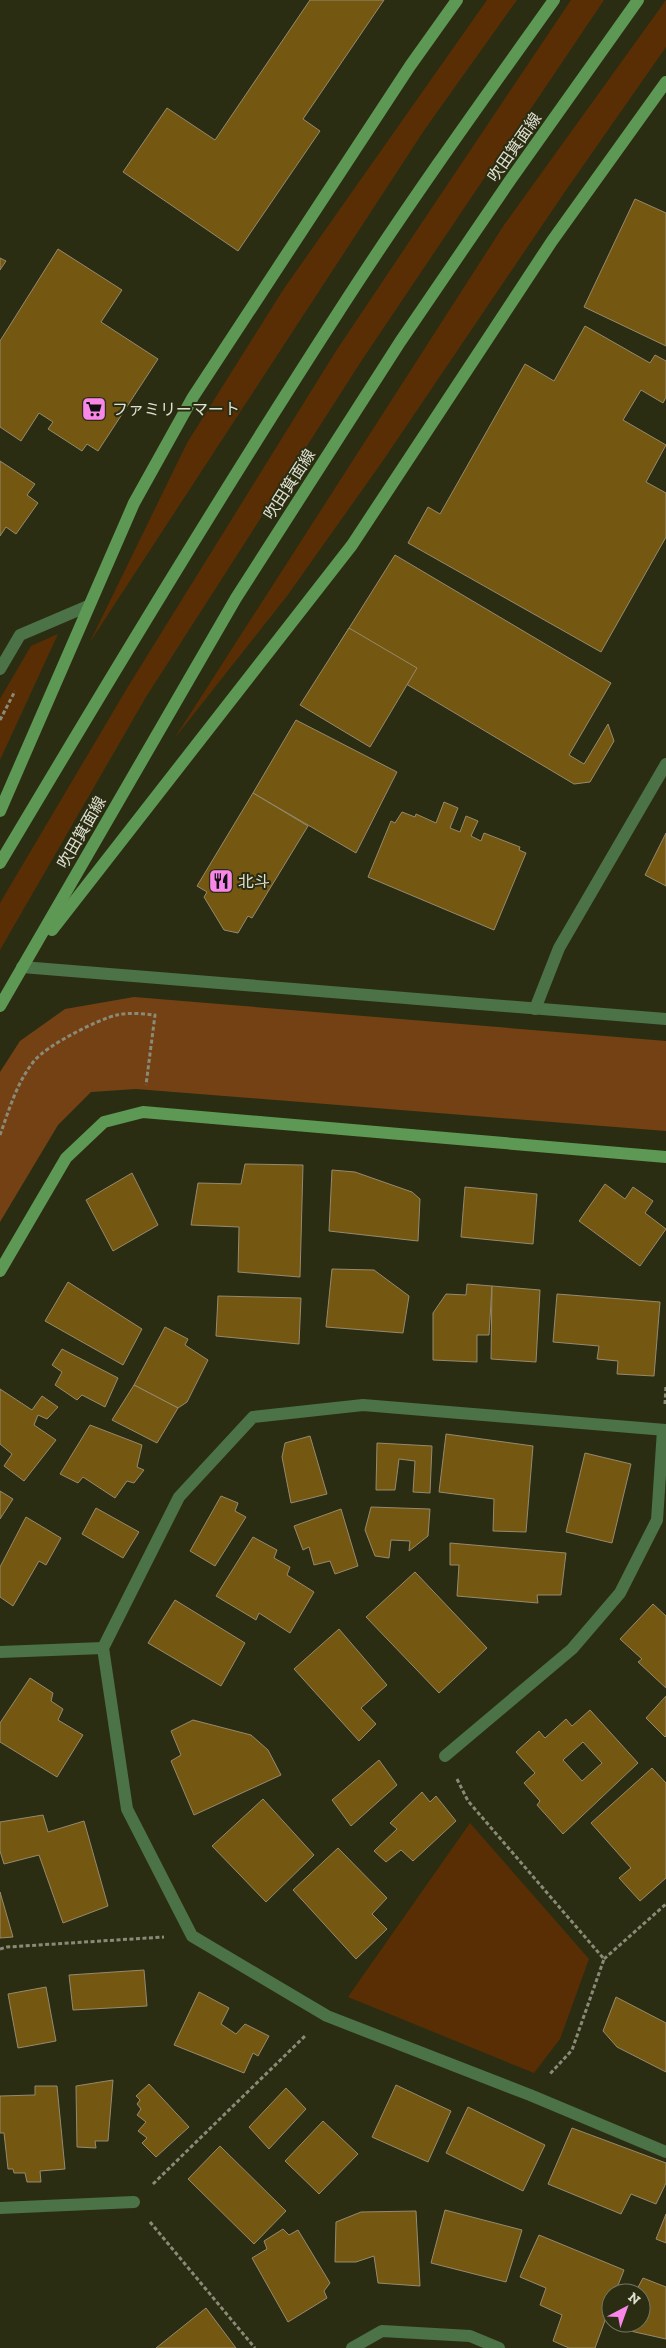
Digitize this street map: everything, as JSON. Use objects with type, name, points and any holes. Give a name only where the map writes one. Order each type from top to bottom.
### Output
[{"type":"main road","points":[[0,811],[134,503],[193,397],[410,66],[458,0]]},
{"type":"main road","points":[[0,863],[176,569],[344,303],[454,140],[554,0]]},
{"type":"main road","name":"吹田箕面線","points":[[0,1006],[241,590],[400,342],[511,179],[638,0]]},
{"type":"main road","points":[[22,967],[352,546],[552,241],[666,82]]},
{"type":"main road","points":[[0,1271],[66,1158],[104,1122],[143,1112],[666,1157]]},
{"type":"street","points":[[0,669],[20,635],[88,606]]},
{"type":"street","points":[[535,1009],[559,948],[666,764]]},
{"type":"street","points":[[22,967],[666,1019]]},
{"type":"street","points":[[445,1756],[572,1649],[620,1594],[657,1520],[664,1430],[363,1405],[253,1417],[179,1497],[103,1648],[127,1809],[192,1936],[327,2016],[530,2095],[666,2152]]},
{"type":"street","points":[[0,1652],[103,1648]]},
{"type":"street","points":[[0,2208],[134,2202]]},
{"type":"street","points":[[352,2348],[382,2331],[470,2336],[499,2348]]},
{"type":"path","points":[[0,1135],[16,1092],[34,1060],[44,1052],[98,1021],[118,1014],[155,1015],[143,1112]]},
{"type":"path","points":[[445,1756],[468,1801],[604,1958]]},
{"type":"path","points":[[530,2095],[572,2050],[604,1958],[666,1904]]},
{"type":"path","points":[[0,1950],[7,1947],[192,1936]]},
{"type":"path","points":[[255,2348],[134,2202],[327,2016]]},
{"type":"shaded area","points":[[487,0],[517,0],[425,129],[90,642],[187,443],[283,290]]},
{"type":"shaded area","points":[[571,0],[604,0],[362,360],[146,697],[0,950],[0,903],[129,685],[336,351]]},
{"type":"shaded area","points":[[666,0],[666,47],[564,193],[382,462],[287,596],[174,739],[504,225]]},
{"type":"shaded area","points":[[58,634],[0,760],[0,699],[31,646]]},
{"type":"shaded area","points":[[134,997],[666,1041],[666,1131],[136,1089],[91,1092],[58,1125],[0,1222],[0,1072],[20,1041],[65,1009]]},
{"type":"shaded area","points":[[470,1823],[589,1959],[560,2039],[534,2073],[348,1997]]},
{"type":"building","points":[[310,0],[384,0],[303,119],[320,131],[238,251],[123,172],[167,108],[215,140]]},
{"type":"building","points":[[635,199],[666,213],[666,346],[584,307]]},
{"type":"building","points":[[58,249],[122,290],[101,322],[158,359],[98,451],[87,444],[82,451],[48,429],[53,422],[39,413],[21,441],[0,427],[0,341]]},
{"type":"building","points":[[0,258],[6,261],[0,270]]},
{"type":"building","points":[[585,326],[650,363],[655,355],[666,361],[666,397],[663,403],[641,390],[623,420],[666,445],[646,482],[666,493],[666,537],[601,652],[408,543],[428,507],[440,514],[525,364],[554,381]]},
{"type":"building","points":[[0,461],[35,484],[27,495],[38,503],[16,534],[6,527],[0,536]]},
{"type":"building","points":[[395,555],[611,683],[569,755],[584,764],[608,724],[614,741],[590,782],[574,784],[339,644]]},
{"type":"building","points":[[349,628],[417,668],[370,747],[300,705]]},
{"type":"building","points":[[296,720],[397,772],[356,853],[253,793]]},
{"type":"building","points":[[253,793],[308,826],[252,918],[248,916],[238,933],[224,930],[204,897],[207,892],[197,886]]},
{"type":"building","points":[[444,802],[458,808],[450,828],[460,832],[466,816],[478,821],[471,836],[481,841],[484,833],[520,847],[519,850],[526,853],[494,930],[368,877],[391,821],[395,823],[402,812],[415,817],[416,814],[436,823]]},
{"type":"building","points":[[666,833],[666,886],[645,875]]},
{"type":"building","points":[[245,1164],[303,1165],[300,1277],[238,1272],[239,1227],[191,1225],[198,1183],[241,1184]]},
{"type":"building","points":[[332,1170],[355,1172],[412,1192],[420,1199],[418,1241],[329,1231]]},
{"type":"building","points":[[132,1173],[158,1225],[113,1251],[86,1200]]},
{"type":"building","points":[[605,1184],[625,1199],[633,1187],[653,1201],[645,1213],[666,1229],[640,1266],[579,1221]]},
{"type":"building","points":[[465,1187],[537,1194],[533,1244],[461,1237]]},
{"type":"building","points":[[332,1269],[374,1270],[409,1296],[403,1333],[326,1327]]},
{"type":"building","points":[[68,1282],[142,1329],[123,1365],[45,1321]]},
{"type":"building","points":[[467,1284],[492,1286],[489,1335],[477,1335],[477,1362],[433,1360],[433,1313],[446,1294],[466,1295]]},
{"type":"building","points":[[492,1286],[540,1290],[536,1362],[491,1359]]},
{"type":"building","points":[[557,1294],[660,1302],[654,1376],[617,1374],[618,1361],[597,1359],[599,1346],[553,1342]]},
{"type":"building","points":[[218,1296],[301,1298],[299,1344],[216,1336]]},
{"type":"building","points":[[165,1327],[188,1339],[185,1345],[208,1360],[187,1402],[178,1408],[134,1385]]},
{"type":"building","points":[[62,1349],[118,1378],[105,1407],[82,1395],[77,1400],[55,1385],[62,1372],[52,1365]]},
{"type":"building","points":[[134,1385],[178,1408],[157,1443],[112,1420]]},
{"type":"building","points":[[0,1389],[32,1410],[42,1396],[58,1407],[47,1419],[38,1415],[34,1425],[56,1440],[24,1481],[4,1466],[12,1454],[0,1444]]},
{"type":"building","points":[[90,1425],[142,1445],[137,1467],[144,1470],[134,1483],[127,1481],[115,1498],[83,1477],[78,1483],[60,1474]]},
{"type":"building","points":[[446,1434],[533,1446],[526,1532],[493,1531],[494,1499],[439,1492]]},
{"type":"building","points":[[310,1436],[327,1494],[291,1503],[282,1457],[285,1443]]},
{"type":"building","points":[[377,1443],[432,1446],[430,1493],[413,1492],[415,1461],[399,1459],[395,1490],[376,1490]]},
{"type":"building","points":[[585,1453],[631,1464],[612,1543],[566,1532]]},
{"type":"building","points":[[0,1491],[13,1499],[0,1519]]},
{"type":"building","points":[[221,1496],[238,1503],[235,1511],[246,1517],[215,1566],[190,1551]]},
{"type":"building","points":[[371,1507],[430,1509],[428,1536],[409,1551],[410,1541],[391,1540],[389,1558],[375,1556],[365,1530]]},
{"type":"building","points":[[96,1508],[139,1532],[123,1558],[82,1534]]},
{"type":"building","points":[[341,1509],[358,1566],[335,1574],[330,1561],[314,1565],[309,1547],[303,1550],[294,1526]]},
{"type":"building","points":[[26,1517],[61,1538],[46,1565],[39,1561],[13,1606],[0,1597],[0,1567]]},
{"type":"building","points":[[253,1537],[277,1550],[274,1558],[290,1567],[287,1575],[314,1592],[290,1633],[259,1613],[256,1620],[216,1596]]},
{"type":"building","points":[[450,1543],[566,1553],[561,1595],[537,1595],[538,1603],[457,1596],[459,1565],[450,1565]]},
{"type":"building","points":[[415,1572],[487,1648],[439,1693],[366,1617]]},
{"type":"building","points":[[175,1600],[245,1643],[221,1686],[148,1643]]},
{"type":"building","points":[[653,1604],[666,1616],[666,1688],[638,1662],[642,1659],[620,1639]]},
{"type":"building","points":[[339,1629],[387,1685],[361,1708],[376,1724],[359,1741],[294,1669]]},
{"type":"building","points":[[30,1678],[53,1693],[51,1701],[63,1709],[58,1720],[83,1735],[57,1777],[0,1742],[0,1723]]},
{"type":"building","points":[[666,1696],[666,1736],[665,1737],[646,1718]]},
{"type":"building","points":[[590,1710],[638,1763],[563,1834],[537,1805],[540,1801],[524,1783],[535,1773],[516,1752],[539,1731],[545,1738],[566,1719],[572,1726]],"holes":[[[583,1742],[602,1763],[582,1781],[563,1760]]]},
{"type":"building","points":[[193,1720],[251,1735],[268,1750],[281,1775],[194,1815],[171,1761],[181,1755],[171,1731]]},
{"type":"building","points":[[379,1760],[397,1785],[351,1826],[332,1800]]},
{"type":"building","points":[[652,1768],[666,1783],[666,1878],[640,1901],[619,1878],[631,1868],[591,1823]]},
{"type":"building","points":[[422,1792],[430,1802],[436,1796],[456,1821],[413,1861],[401,1850],[386,1862],[374,1851],[397,1829],[390,1823]]},
{"type":"building","points":[[263,1799],[314,1855],[266,1902],[212,1846]]},
{"type":"building","points":[[43,1815],[48,1832],[84,1821],[108,1906],[63,1923],[39,1855],[4,1864],[0,1851],[0,1822]]},
{"type":"building","points":[[338,1848],[387,1898],[372,1914],[387,1929],[356,1959],[293,1890]]},
{"type":"building","points":[[0,1892],[13,1937],[0,1938]]},
{"type":"building","points":[[144,1970],[147,2006],[73,2010],[69,1975]]},
{"type":"building","points":[[46,1987],[56,2041],[18,2048],[8,1994]]},
{"type":"building","points":[[199,1992],[229,2008],[221,2024],[236,2034],[245,2024],[269,2036],[258,2056],[253,2053],[244,2073],[174,2045]]},
{"type":"building","points":[[616,1997],[666,2023],[666,2072],[617,2047],[603,2031]]},
{"type":"building","points":[[113,2080],[108,2141],[95,2141],[96,2148],[77,2147],[76,2086]]},
{"type":"building","points":[[149,2084],[189,2127],[156,2157],[142,2143],[147,2138],[138,2131],[146,2122],[137,2115],[141,2109],[137,2104],[140,2100],[136,2096]]},
{"type":"building","points":[[396,2085],[451,2111],[428,2162],[372,2137]]},
{"type":"building","points":[[35,2086],[57,2086],[65,2169],[40,2171],[41,2182],[27,2182],[25,2173],[14,2173],[13,2169],[8,2169],[4,2133],[0,2133],[0,2096],[35,2095]]},
{"type":"building","points":[[286,2088],[306,2109],[269,2149],[249,2127]]},
{"type":"building","points":[[468,2107],[545,2145],[523,2191],[446,2153]]},
{"type":"building","points":[[323,2121],[358,2154],[319,2194],[285,2161]]},
{"type":"building","points":[[572,2128],[666,2163],[666,2183],[656,2204],[631,2194],[621,2214],[548,2184]]},
{"type":"building","points":[[220,2146],[286,2211],[254,2244],[188,2179]]},
{"type":"building","points":[[445,2210],[522,2230],[506,2282],[431,2263]]},
{"type":"building","points":[[416,2211],[420,2286],[378,2283],[374,2256],[356,2262],[335,2262],[336,2222],[361,2212]]},
{"type":"building","points":[[666,2214],[666,2243],[656,2239]]},
{"type":"building","points":[[283,2229],[289,2235],[298,2230],[330,2283],[324,2291],[327,2298],[288,2322],[252,2258],[267,2249],[264,2241]]},
{"type":"building","points":[[539,2235],[624,2270],[619,2283],[601,2283],[601,2332],[595,2348],[569,2348],[553,2341],[562,2315],[540,2305],[546,2288],[520,2277]]},
{"type":"building","points":[[643,2278],[666,2287],[666,2339],[639,2333],[651,2333],[651,2283],[640,2283]]},
{"type":"building","points":[[206,2308],[236,2348],[156,2348]]},
{"type":"place","name":"ファミリーマート","points":[[94,409]]},
{"type":"place","name":"北斗","points":[[221,881]]}]
